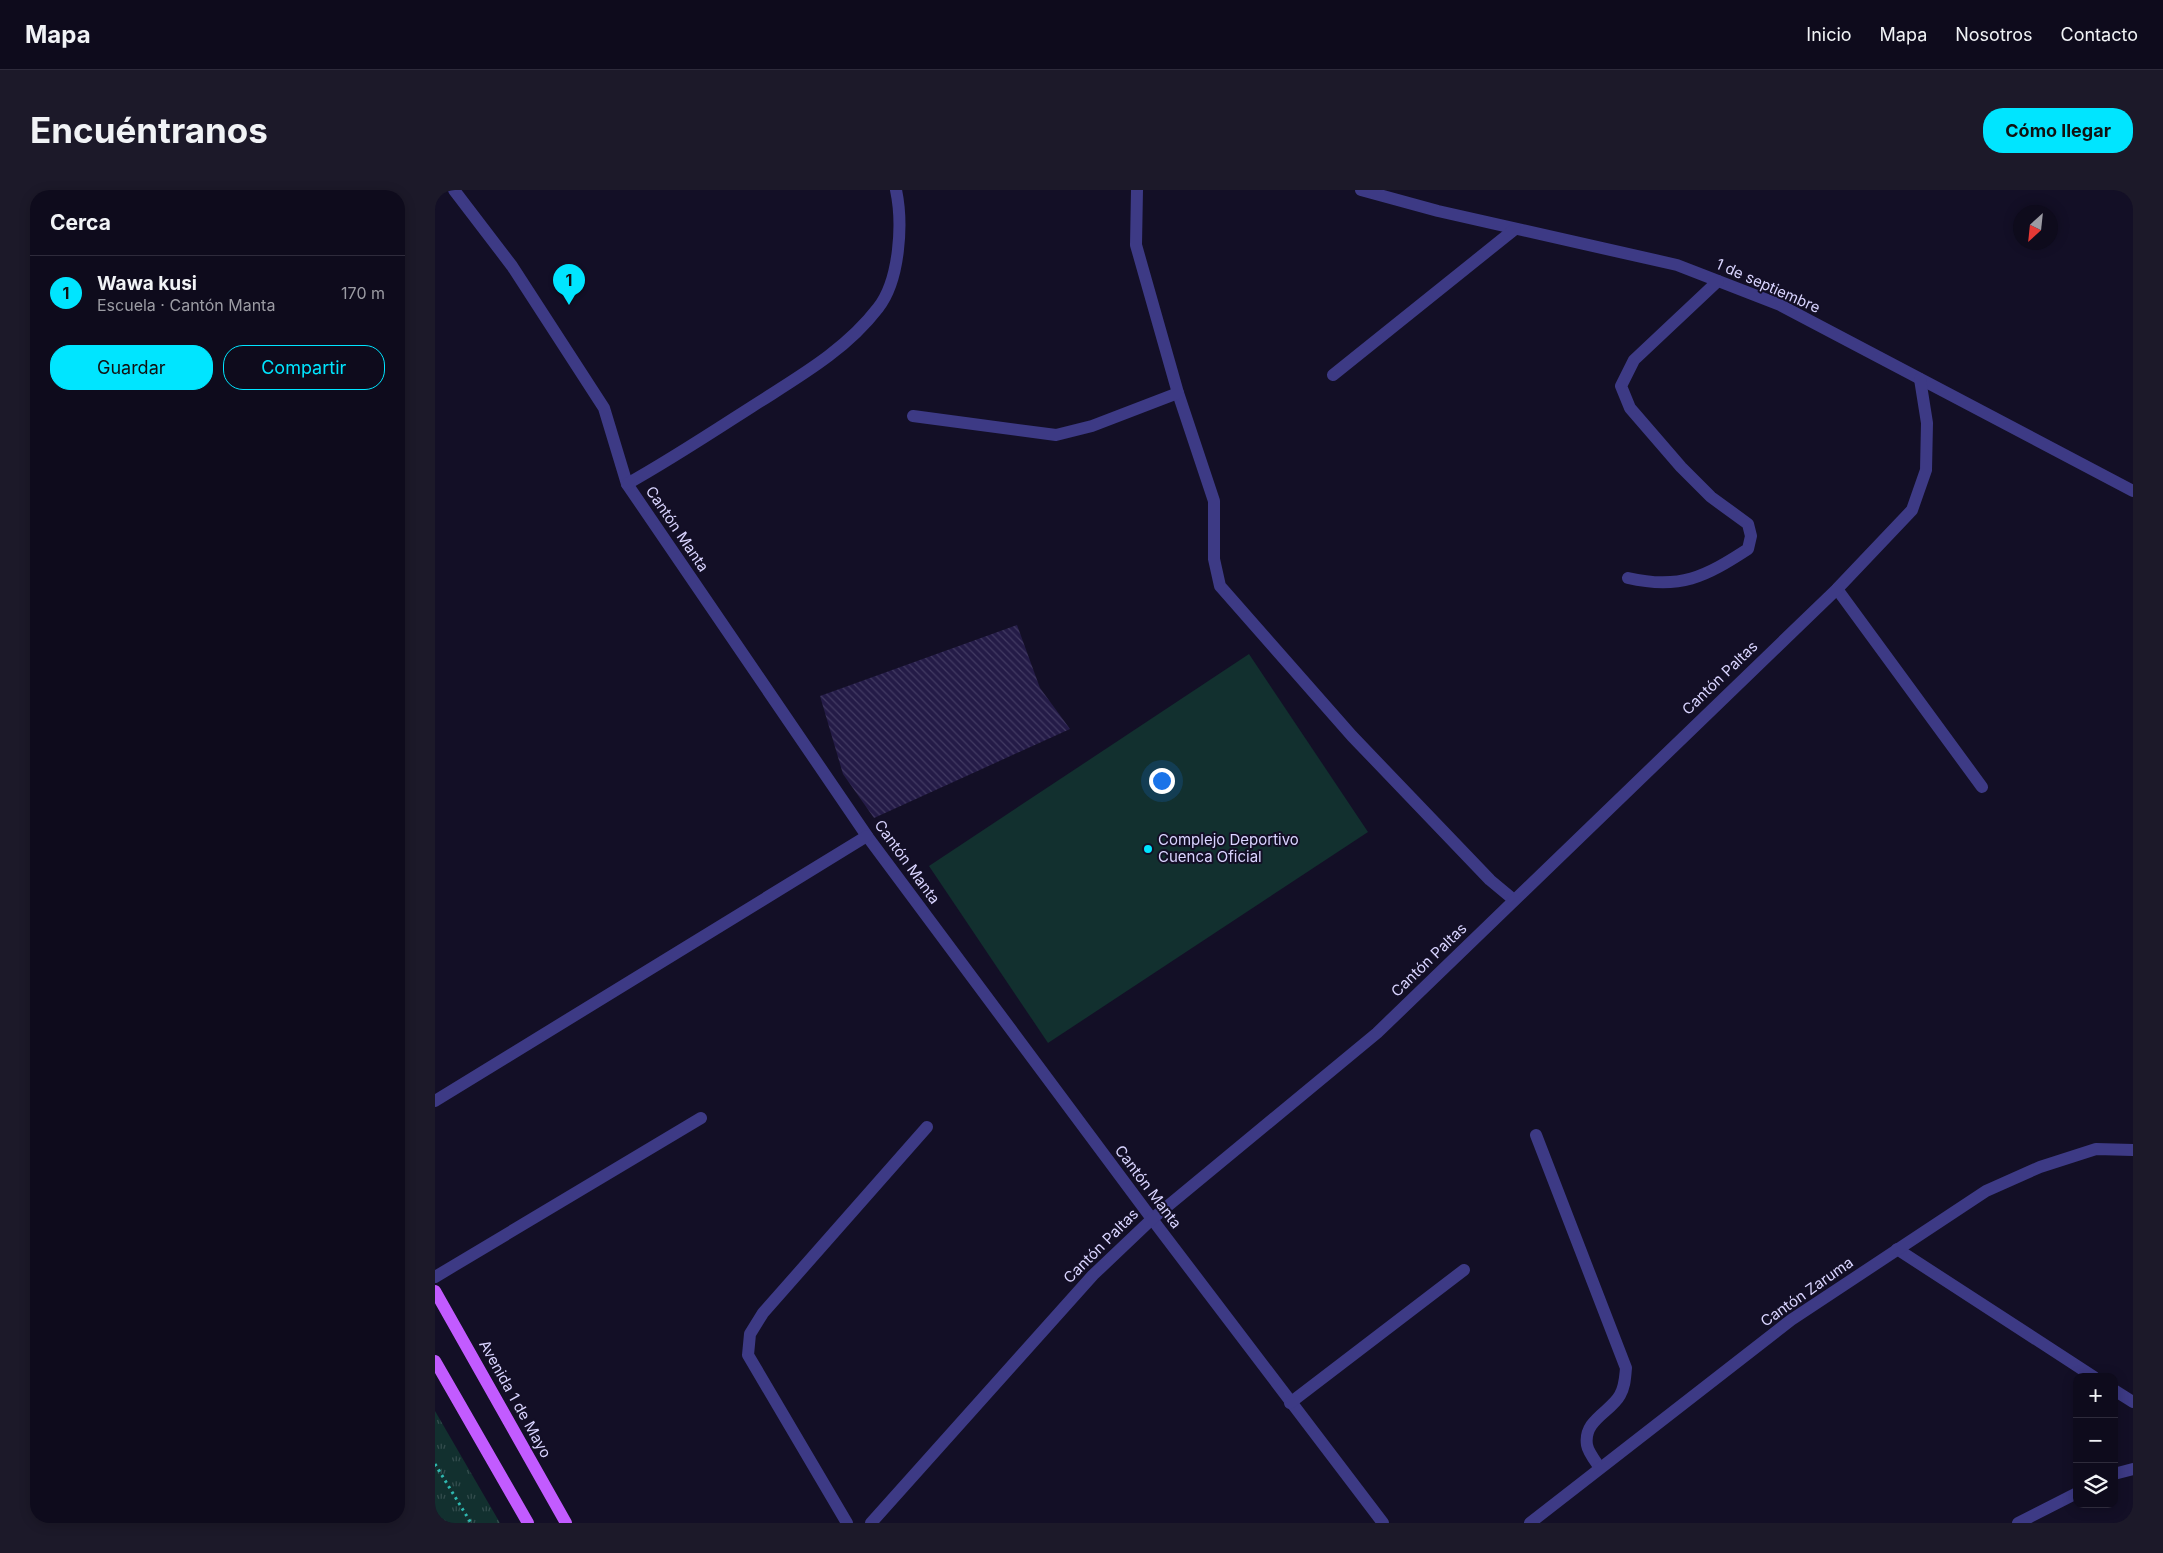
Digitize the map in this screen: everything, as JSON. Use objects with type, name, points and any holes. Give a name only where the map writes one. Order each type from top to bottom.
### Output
[{"type":"main road","name":"Avenida 1 de Mayo","points":[[435,1291],[566,1523]]},
{"type":"main road","points":[[435,1361],[527,1523]]},
{"type":"street","name":"Cantón Manta","points":[[454,190],[512,266],[604,408],[627,484],[867,836],[1152,1219],[1383,1523]]},
{"type":"street","points":[[627,484],[662,464],[832,356],[879,307],[895,270],[899,207],[896,190]]},
{"type":"street","points":[[1137,190],[1136,245],[1178,393],[1214,501],[1214,559],[1220,586],[1352,736],[1490,880],[1514,900]]},
{"type":"street","name":"1 de septiembre","points":[[1361,190],[1438,212],[1677,265],[1780,305],[2133,491]]},
{"type":"street","points":[[1333,375],[1515,229]]},
{"type":"street","points":[[1628,578],[1660,584],[1689,581],[1723,565],[1748,549],[1751,536],[1748,524],[1711,497],[1681,467],[1630,408],[1621,386],[1634,360],[1718,281]]},
{"type":"street","name":"Cantón Paltas","points":[[871,1523],[1093,1275],[1152,1219],[1377,1033],[1837,588],[1912,510],[1926,470],[1927,423],[1920,379]]},
{"type":"street","points":[[913,416],[1056,435],[1093,426],[1178,393]]},
{"type":"street","points":[[1837,588],[1982,787]]},
{"type":"street","points":[[435,1101],[867,836]]},
{"type":"street","points":[[435,1277],[701,1118]]},
{"type":"street","points":[[847,1523],[748,1355],[750,1334],[763,1313],[927,1127]]},
{"type":"street","points":[[1536,1135],[1626,1368],[1625,1384],[1620,1396],[1593,1422],[1587,1437],[1587,1446],[1600,1468]]},
{"type":"street","name":"Cantón Zaruma","points":[[1530,1523],[1791,1320],[1986,1191],[2040,1167],[2096,1149],[2133,1150]]},
{"type":"street","points":[[1897,1249],[2088,1373]]},
{"type":"street","points":[[1291,1403],[1464,1270]]},
{"type":"street","points":[[2118,1393],[2133,1402]]},
{"type":"street","points":[[2118,1473],[2133,1469]]},
{"type":"street","points":[[2018,1523],[2073,1495]]},
{"type":"path","points":[[435,1464],[471,1523]]},
{"type":"green space","name":"Complejo Deportivo Cuenca Oficial","points":[[1249,654],[1368,832],[1048,1043],[929,866]]},
{"type":"green space","points":[[435,1411],[500,1523],[435,1523]]},
{"type":"building","points":[[1017,625],[1040,688],[1070,729],[874,818],[843,774],[820,696]]},
{"type":"place","name":"Wawa kusi","points":[[569,305]]},
{"type":"place","name":"Complejo Deportivo Cuenca Oficial","points":[[1148,849]]}]
